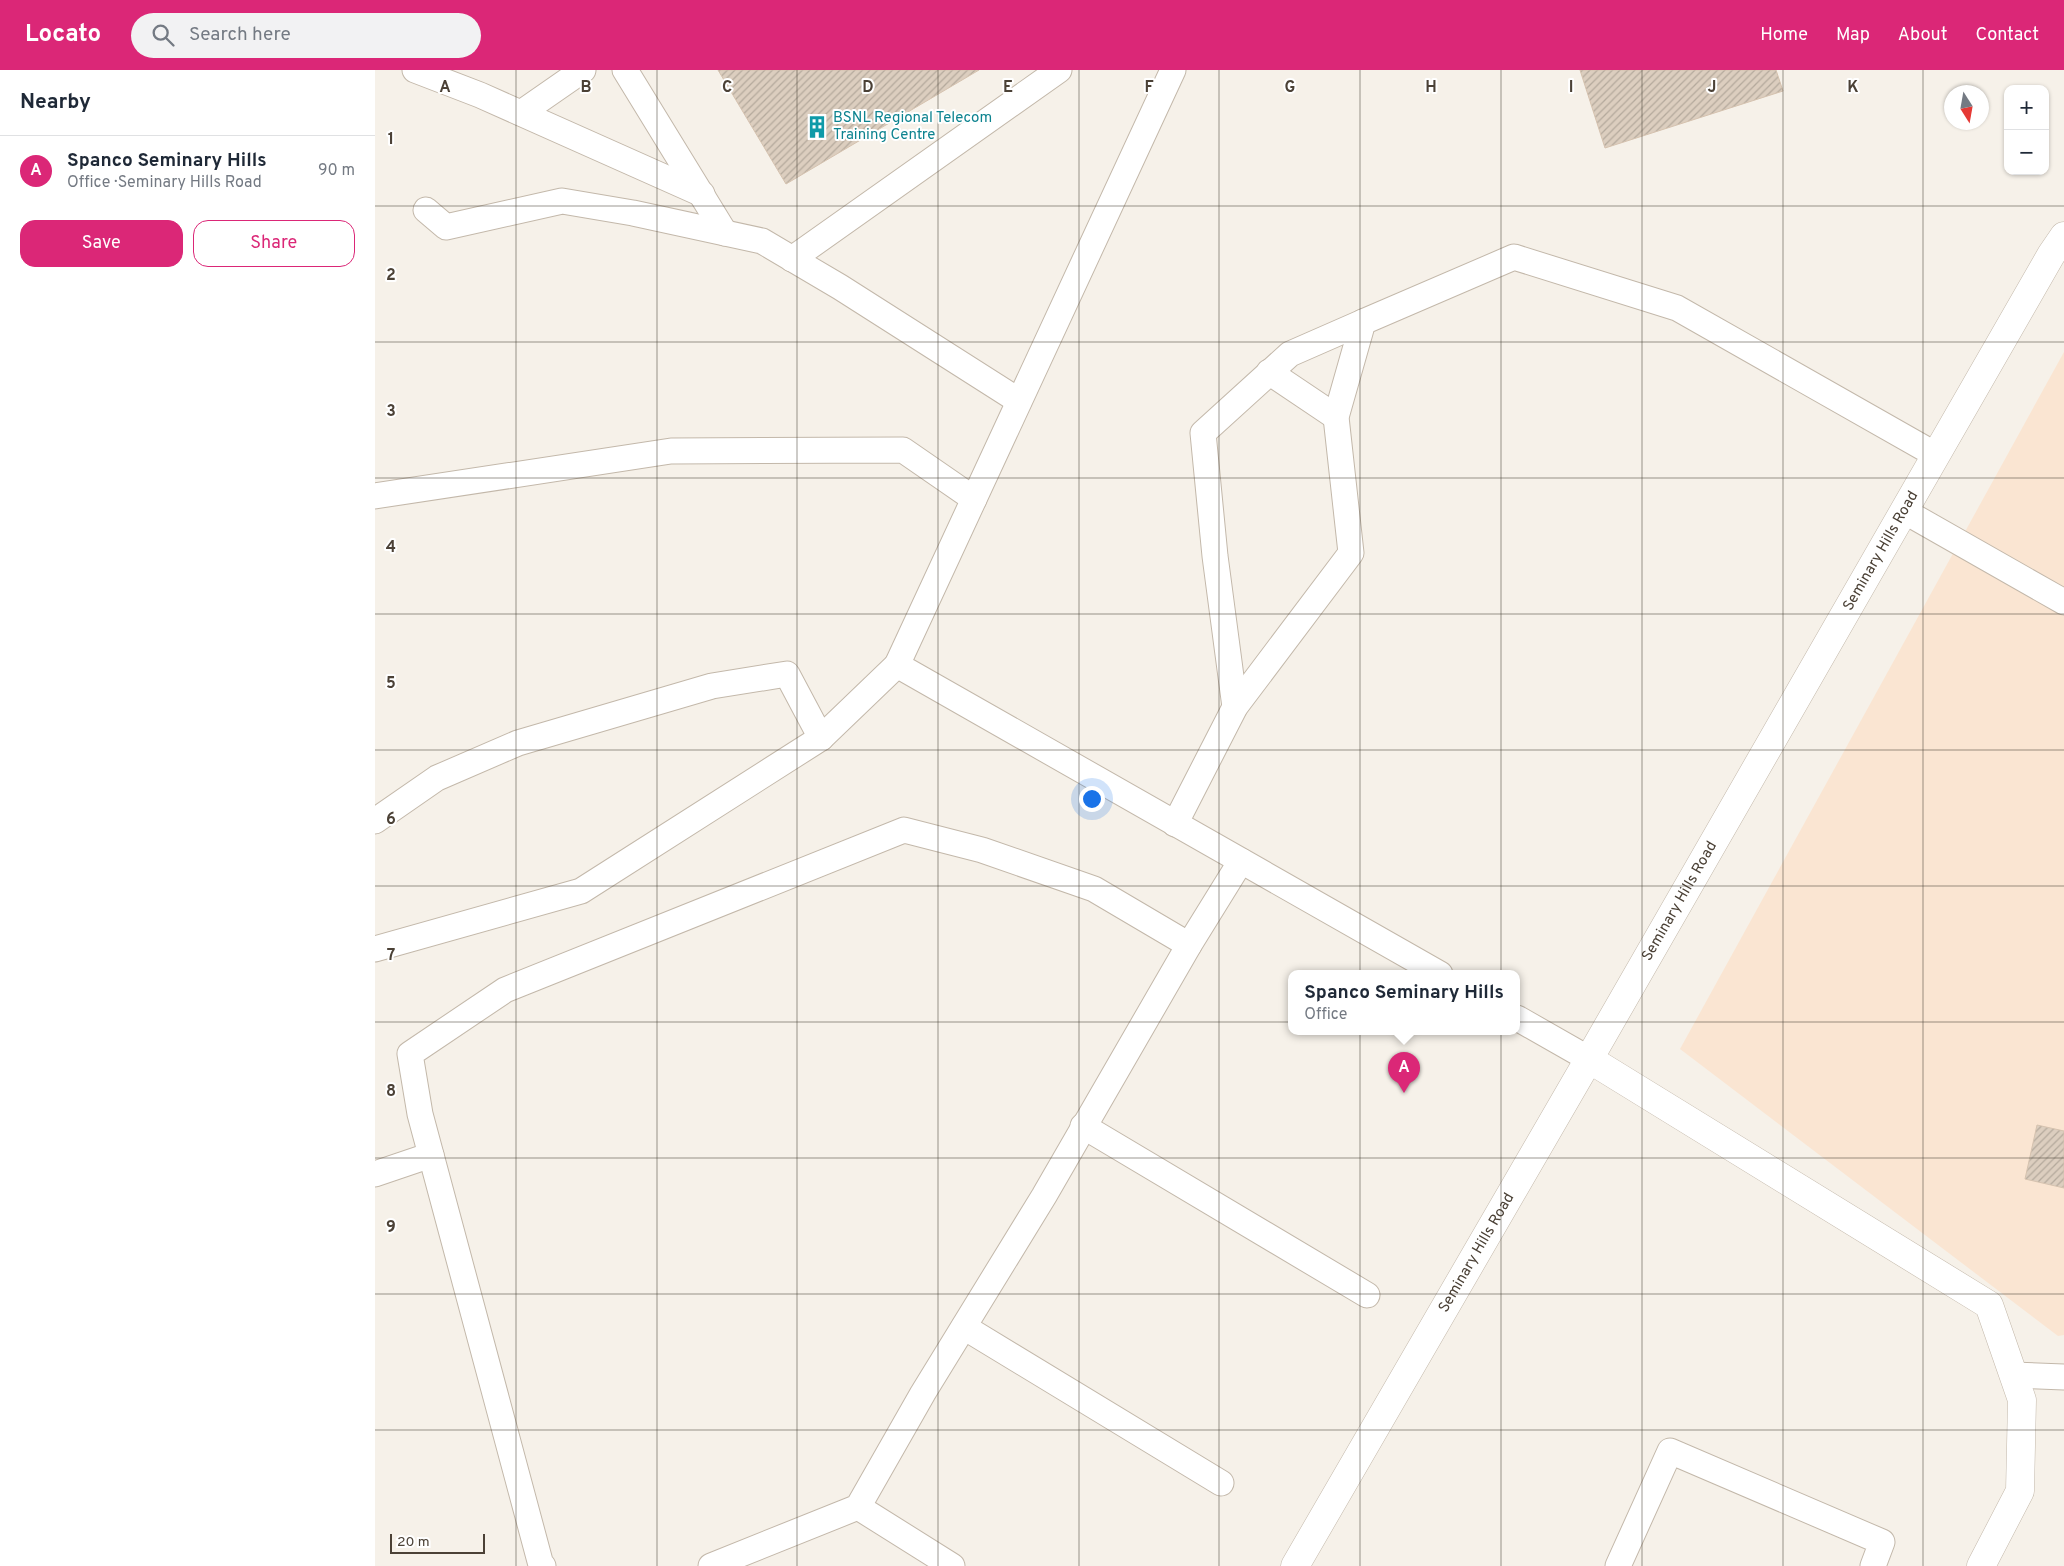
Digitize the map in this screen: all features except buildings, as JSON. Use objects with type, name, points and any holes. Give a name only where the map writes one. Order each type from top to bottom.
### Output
[{"type":"street","points":[[415,70],[521,113],[702,194]]},
{"type":"street","points":[[521,113],[583,70]]},
{"type":"street","points":[[625,70],[725,233]]},
{"type":"street","points":[[791,258],[1059,70]]},
{"type":"street","points":[[375,949],[581,891],[821,738],[897,665],[1173,70]]},
{"type":"street","points":[[426,210],[447,227],[562,201],[633,213],[761,241],[840,287],[1019,401]]},
{"type":"street","name":"Seminary Hills Road","points":[[1295,1566],[2051,255],[2064,236]]},
{"type":"street","points":[[1235,707],[1215,556],[1203,434],[1290,354],[1514,257],[1677,308],[1936,454]]},
{"type":"street","points":[[1175,824],[1235,707],[1351,553],[1336,417],[1363,322]]},
{"type":"street","points":[[1269,372],[1336,417]]},
{"type":"street","points":[[375,496],[671,451],[903,450],[974,499]]},
{"type":"street","points":[[1904,511],[2064,602]]},
{"type":"street","points":[[897,665],[1433,970]]},
{"type":"street","points":[[375,821],[437,778],[518,743],[712,686],[787,674],[821,738]]},
{"type":"street","points":[[543,1566],[541,1565],[420,1114],[410,1054],[505,990],[904,830],[982,850],[1093,889],[1189,945]]},
{"type":"street","points":[[711,1566],[858,1507],[923,1393],[1045,1196],[1083,1126],[1189,945],[1241,861]]},
{"type":"street","points":[[1520,1020],[1589,1059],[1989,1305],[2022,1400],[2020,1491],[1981,1566]]},
{"type":"street","points":[[1083,1126],[1367,1295]]},
{"type":"street","points":[[375,1174],[431,1156]]},
{"type":"street","points":[[964,1327],[1221,1484]]},
{"type":"street","points":[[2013,1375],[2064,1376]]},
{"type":"street","points":[[1619,1566],[1670,1451],[1882,1542],[1873,1566]]},
{"type":"street","points":[[858,1507],[952,1566]]},
{"type":"shaded area","points":[[2064,352],[2064,1335],[2058,1336],[1680,1049]]},
{"type":"place","name":"BSNL Regional Telecom Training Centre","points":[[817,127]]},
{"type":"place","name":"Spanco Seminary Hills","points":[[1404,1093]]}]
